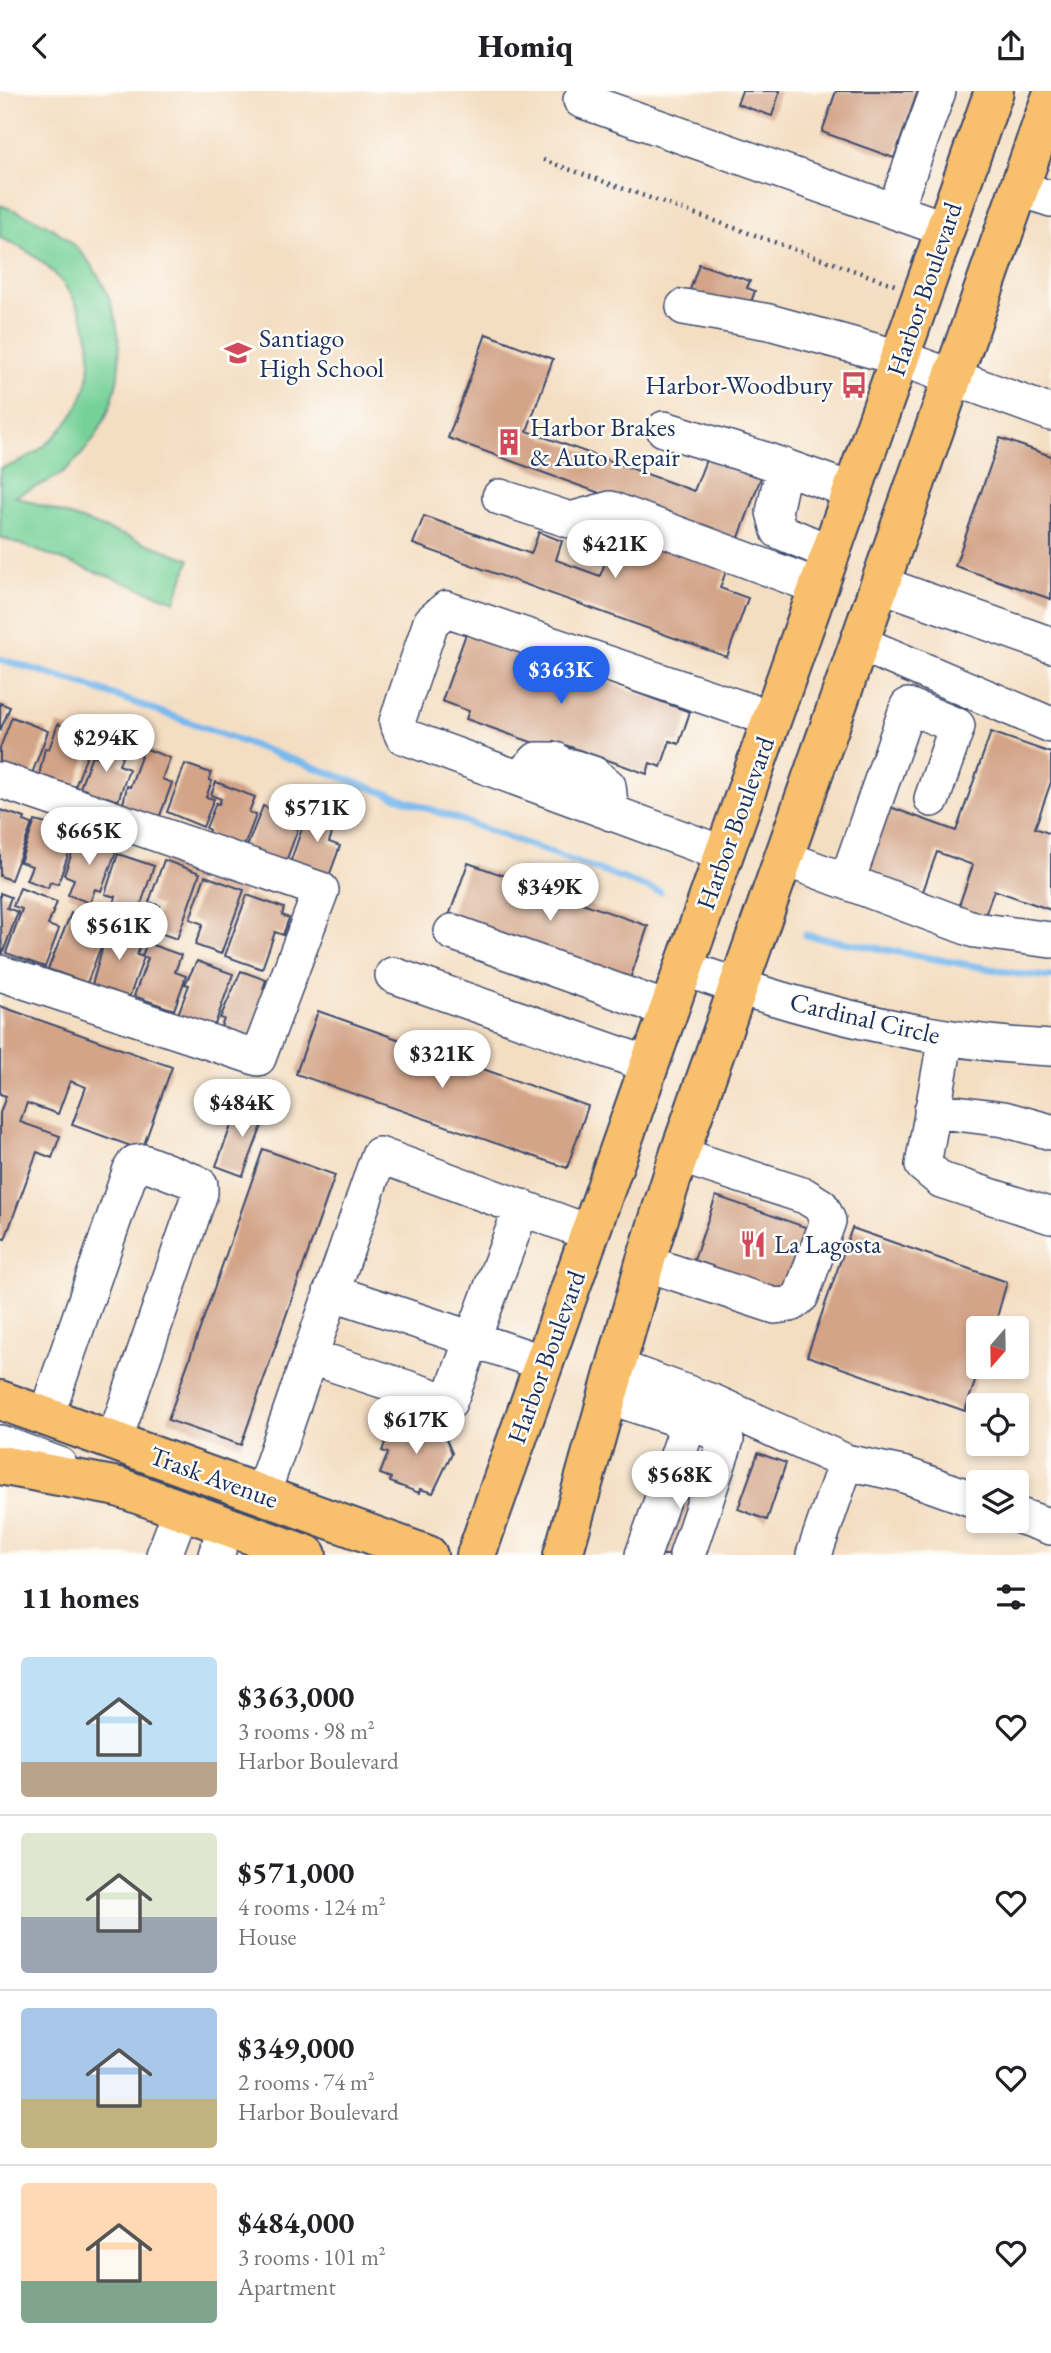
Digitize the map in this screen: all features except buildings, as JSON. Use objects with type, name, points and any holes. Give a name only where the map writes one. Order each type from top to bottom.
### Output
[{"type":"main road","name":"Harbor Boulevard","points":[[476,1555],[994,91]]},
{"type":"main road","points":[[563,1555],[645,1263],[679,1155],[952,378],[1035,194],[1051,98]]},
{"type":"main road","name":"Trask Avenue","points":[[0,1400],[428,1555]]},
{"type":"main road","points":[[0,1465],[118,1487]]},
{"type":"main road","name":"Trask Avenue","points":[[118,1487],[181,1510],[221,1541],[307,1555]]},
{"type":"main road","points":[[221,1541],[230,1518],[242,1510],[298,1523],[320,1516]]},
{"type":"street","points":[[895,210],[938,91]]},
{"type":"street","points":[[581,100],[946,229]]},
{"type":"street","points":[[684,307],[769,322],[900,358],[1051,413]]},
{"type":"street","points":[[664,429],[784,466],[853,491]]},
{"type":"street","points":[[784,466],[774,512],[779,531],[825,570]]},
{"type":"street","points":[[499,496],[570,520],[610,509],[825,570]]},
{"type":"street","points":[[880,584],[1051,645]]},
{"type":"street","points":[[724,854],[403,736],[397,722],[431,622],[446,609],[772,719]]},
{"type":"street","points":[[859,643],[1051,725]]},
{"type":"street","points":[[848,881],[908,706],[957,726],[932,799]]},
{"type":"street","points":[[519,778],[537,760],[564,763],[593,774],[608,786],[611,813]]},
{"type":"street","points":[[0,780],[321,890],[258,1058],[0,973]]},
{"type":"street","points":[[784,858],[975,930],[1051,940]]},
{"type":"street","points":[[452,932],[669,1010]]},
{"type":"street","name":"Cardinal Circle","points":[[684,968],[739,987],[914,1032],[1051,1048]]},
{"type":"street","points":[[393,975],[650,1065]]},
{"type":"street","points":[[946,1037],[923,1165],[942,1180],[1051,1216]]},
{"type":"street","points":[[932,1110],[1004,1119],[1051,1132]]},
{"type":"street","points":[[262,1495],[379,1155],[590,1233]]},
{"type":"street","points":[[645,1263],[775,1307],[791,1304],[801,1296],[828,1221],[821,1206],[805,1196],[679,1155]]},
{"type":"street","points":[[46,1416],[131,1169],[135,1163],[143,1163],[200,1185],[200,1193],[114,1441]]},
{"type":"street","points":[[309,1356],[449,1402],[475,1340],[522,1207]]},
{"type":"street","points":[[331,1292],[544,1363]]},
{"type":"street","points":[[612,1381],[689,1423],[722,1434],[726,1440],[674,1522]]},
{"type":"street","points":[[612,1381],[715,1403],[846,1462],[902,1474],[966,1497]]},
{"type":"street","name":"Trask Avenue","points":[[0,1443],[118,1487]]},
{"type":"street","points":[[814,1555],[846,1462]]},
{"type":"street","points":[[164,1555],[181,1510]]},
{"type":"street","points":[[1029,1519],[1051,1527]]},
{"type":"path","points":[[544,160],[923,295]]},
{"type":"green space","points":[[0,205],[55,230],[71,242],[93,268],[109,297],[117,328],[119,359],[115,391],[104,421],[86,449],[57,477],[15,496],[190,559],[175,601],[0,537],[0,468],[37,452],[55,436],[76,409],[87,381],[90,352],[84,323],[72,296],[53,272],[29,252],[0,238]]},
{"type":"waterway","points":[[0,659],[80,683],[660,892]]},
{"type":"waterway","points":[[805,935],[1018,974],[1051,977]]},
{"type":"place","name":"Santiago High School","points":[[238,353]]},
{"type":"place","name":"Harbor-Woodbury","points":[[854,385]]},
{"type":"place","name":"Harbor Brakes & Auto Repair","points":[[509,442]]},
{"type":"place","name":"La Lagosta","points":[[753,1244]]}]
